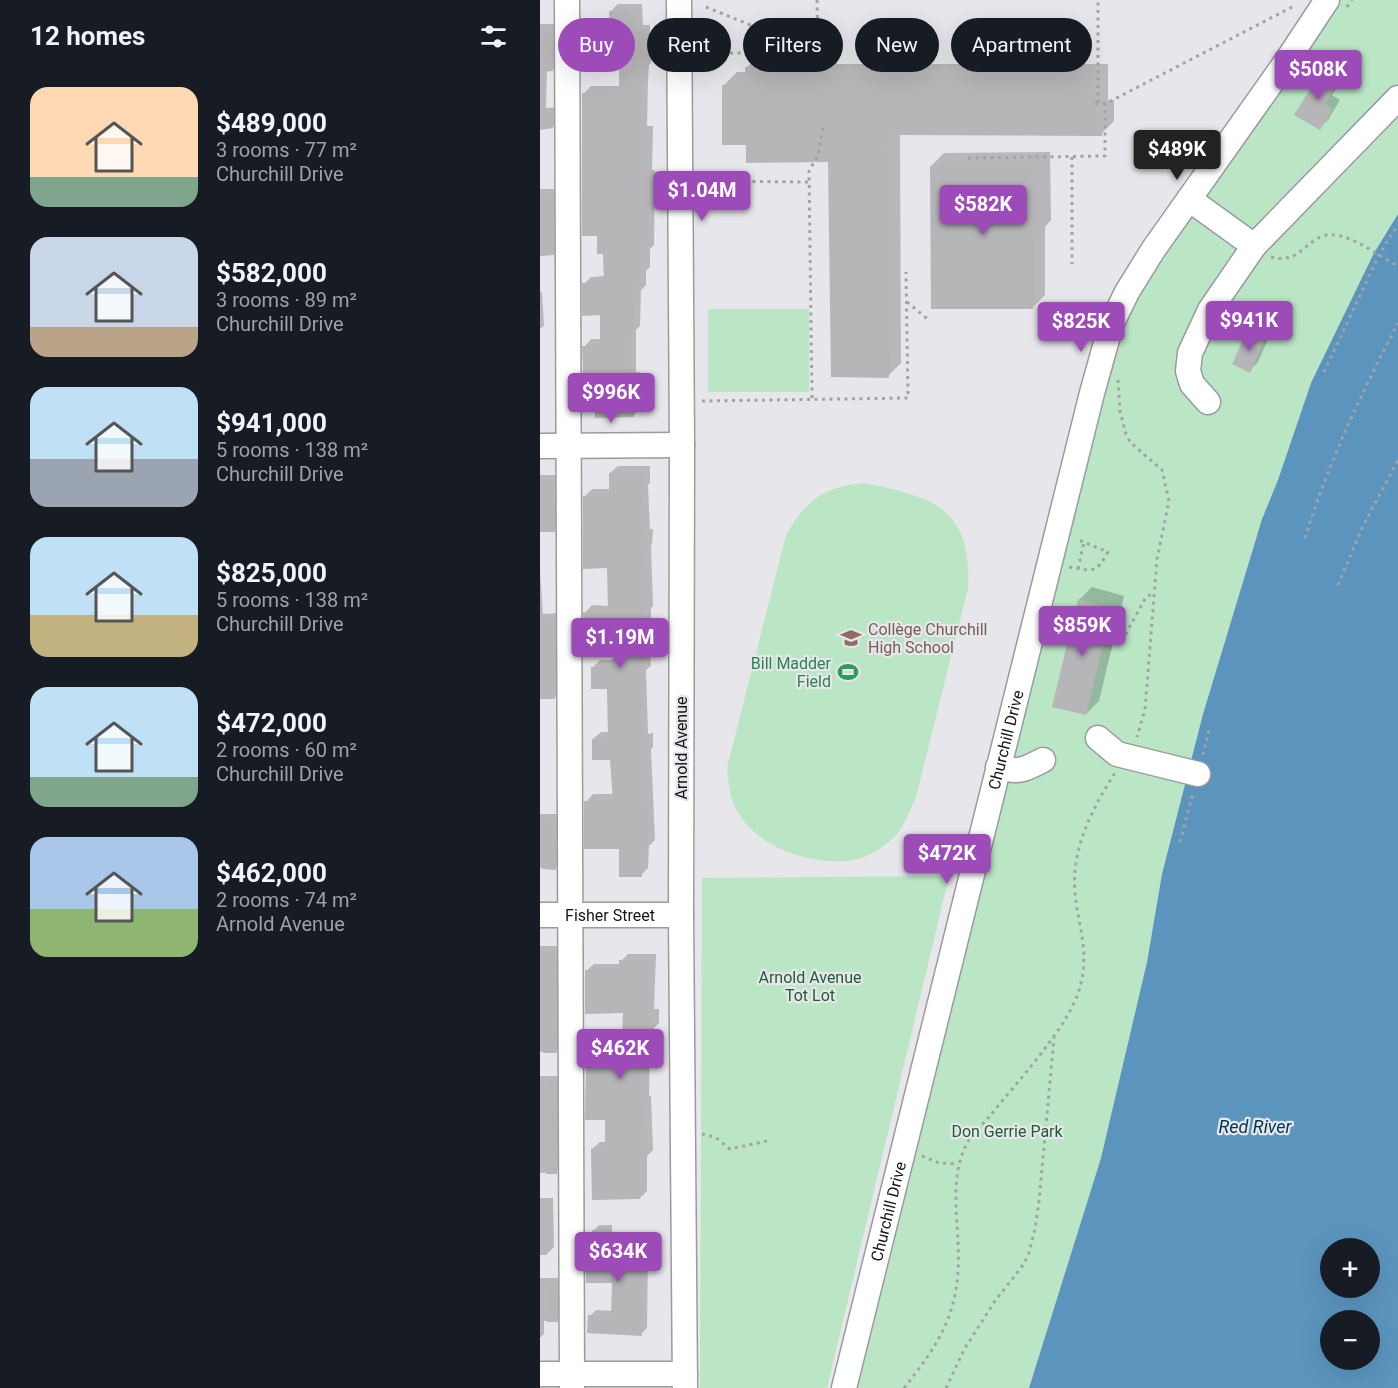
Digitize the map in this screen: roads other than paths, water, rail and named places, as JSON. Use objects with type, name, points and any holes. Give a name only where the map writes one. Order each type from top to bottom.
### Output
[{"type":"street","points":[[567,0],[572,1381]]},
{"type":"street","name":"Arnold Avenue","points":[[679,0],[682,445],[681,915],[685,1381]]},
{"type":"street","name":"Churchill Drive","points":[[844,1388],[1057,532],[1111,325],[1127,292],[1153,250],[1286,62],[1315,3]]},
{"type":"street","points":[[1208,402],[1192,384],[1188,371],[1190,353],[1210,310],[1254,246],[1398,98]]},
{"type":"street","points":[[1189,199],[1254,246]]},
{"type":"street","points":[[540,446],[682,445]]},
{"type":"street","points":[[1098,738],[1117,754],[1198,774]]},
{"type":"street","points":[[998,767],[1014,771],[1027,768],[1043,760]]},
{"type":"street","name":"Fisher Street","points":[[540,915],[681,915]]},
{"type":"street","points":[[540,1374],[572,1381],[685,1381]]},
{"type":"water","name":"Red River","points":[[1398,214],[1398,1388],[1029,1388],[1101,1158],[1147,962],[1162,874],[1203,714],[1262,519],[1278,480],[1311,383],[1374,253]]},
{"type":"place","name":"Collège Churchill High School","points":[[851,638]]},
{"type":"place","name":"Bill Madder Field","points":[[848,672]]},
{"type":"park label","name":"Arnold Avenue Tot Lot","points":[[810,986]]},
{"type":"park label","name":"Don Gerrie Park","points":[[1007,1131]]}]
